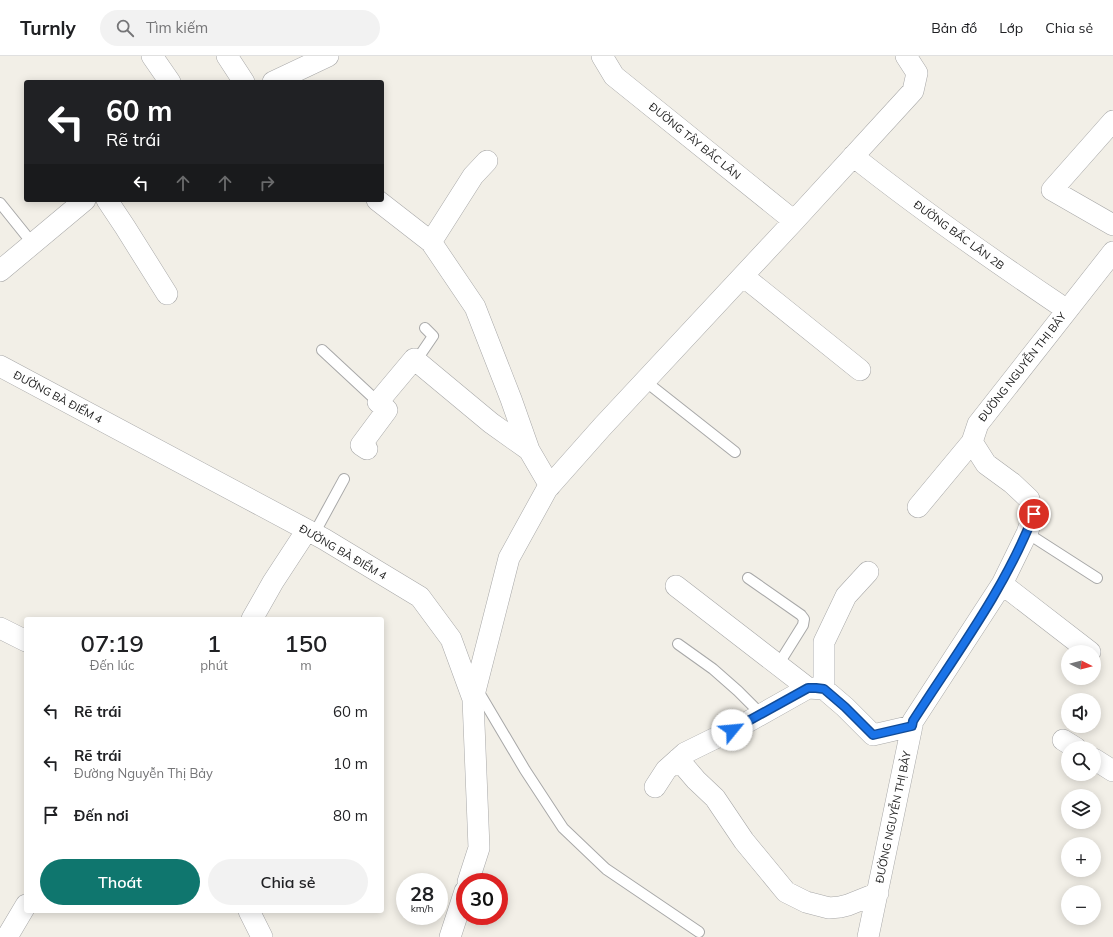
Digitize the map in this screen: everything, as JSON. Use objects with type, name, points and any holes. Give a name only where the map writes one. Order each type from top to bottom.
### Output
[{"type":"street","points":[[152,56],[169,80]]},
{"type":"street","points":[[227,56],[243,80]]},
{"type":"street","points":[[277,80],[328,56]]},
{"type":"street","name":"ĐƯỜNG TÂY BẮC LÂN","points":[[602,56],[614,76],[794,222]]},
{"type":"street","points":[[475,693],[509,558],[550,486],[913,91],[917,73],[906,56]]},
{"type":"street","points":[[1113,121],[1052,190],[1113,225]]},
{"type":"street","name":"ĐƯỜNG BẮC LÂN 2B","points":[[853,156],[966,241],[1067,310]]},
{"type":"street","points":[[431,242],[473,176],[487,161]]},
{"type":"street","points":[[0,271],[83,202]]},
{"type":"street","points":[[108,202],[167,294]]},
{"type":"street","points":[[380,202],[431,242],[475,307],[529,450],[550,486]]},
{"type":"street","name":"ĐƯỜNG NGUYỄN THỊ BẢY","points":[[868,937],[913,721],[1002,584],[1027,533],[1034,514],[1029,499],[1012,483],[986,464],[972,442],[978,424],[1113,252]]},
{"type":"street","points":[[743,276],[860,370]]},
{"type":"street","points":[[367,449],[360,445],[387,410],[378,402],[414,359],[491,423],[529,450]]},
{"type":"street","name":"ĐƯỜNG BÀ ĐIỂM 4","points":[[0,366],[310,532],[420,597],[452,639],[475,693],[479,848],[471,873]]},
{"type":"street","points":[[918,507],[972,442]]},
{"type":"street","points":[[253,617],[272,582],[310,532]]},
{"type":"street","points":[[816,688],[824,642],[846,596],[868,572]]},
{"type":"street","points":[[1002,584],[1081,645]]},
{"type":"street","points":[[676,586],[778,665],[845,707],[873,735],[912,726]]},
{"type":"street","points":[[0,628],[24,640]]},
{"type":"street","points":[[655,787],[666,770],[685,753],[816,688]]},
{"type":"street","points":[[678,759],[696,780],[715,798],[744,841],[786,892],[806,902],[829,908],[848,905],[878,892]]},
{"type":"street","points":[[1101,763],[1113,771]]},
{"type":"street","points":[[7,937],[24,908]]},
{"type":"street","points":[[250,913],[262,937]]},
{"type":"street","points":[[450,937],[456,919]]},
{"type":"lane","points":[[0,203],[33,244]]},
{"type":"lane","points":[[416,361],[433,336],[425,328]]},
{"type":"lane","points":[[322,350],[378,402]]},
{"type":"lane","points":[[645,381],[735,452]]},
{"type":"lane","points":[[310,532],[344,479]]},
{"type":"lane","points":[[1027,533],[1097,578]]},
{"type":"lane","points":[[748,578],[801,615],[804,619],[803,625],[778,665]]},
{"type":"lane","points":[[678,644],[713,669],[761,714]]},
{"type":"lane","points":[[475,693],[524,770],[564,828],[606,869],[699,932]]},
{"type":"route","points":[[732,730],[808,688],[824,689],[845,707],[873,735],[912,726],[913,721],[1002,584],[1027,533],[1034,514]]}]
